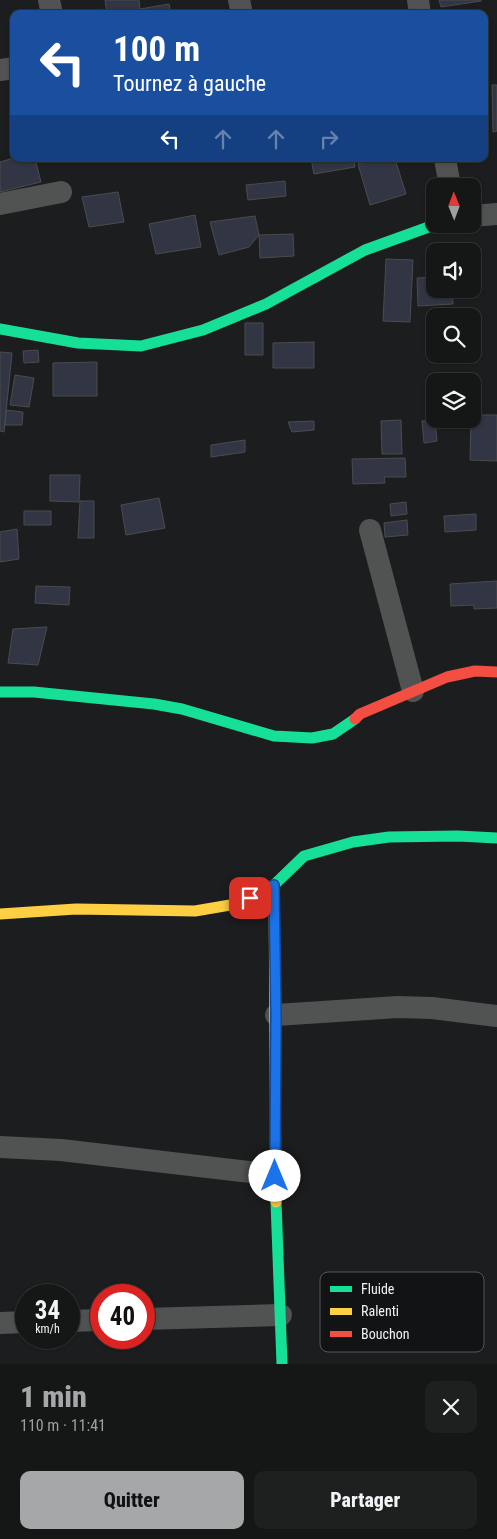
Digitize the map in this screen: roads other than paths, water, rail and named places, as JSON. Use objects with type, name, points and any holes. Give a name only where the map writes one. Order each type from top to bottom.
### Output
[{"type":"street","points":[[446,162],[449,178]]},
{"type":"street","points":[[0,204],[61,192]]},
{"type":"street","points":[[481,215],[497,214]]},
{"type":"street","points":[[0,329],[78,343],[141,346],[203,330],[266,304],[365,250],[426,228]]},
{"type":"street","points":[[370,530],[413,691]]},
{"type":"street","points":[[0,692],[34,692],[154,704],[182,709],[274,736],[312,738],[333,734],[360,714],[447,677],[475,671],[497,672]]},
{"type":"street","points":[[0,914],[76,909],[195,910],[238,904],[274,885],[304,856],[353,842],[389,838],[458,836],[497,838]]},
{"type":"street","points":[[274,885],[276,1015],[275,1176],[282,1364]]},
{"type":"street","points":[[276,1015],[398,1007],[432,1008],[497,1016]]},
{"type":"street","points":[[0,1147],[62,1150],[275,1176]]},
{"type":"street","points":[[155,1319],[281,1315]]},
{"type":"street","points":[[0,1323],[15,1322]]}]
